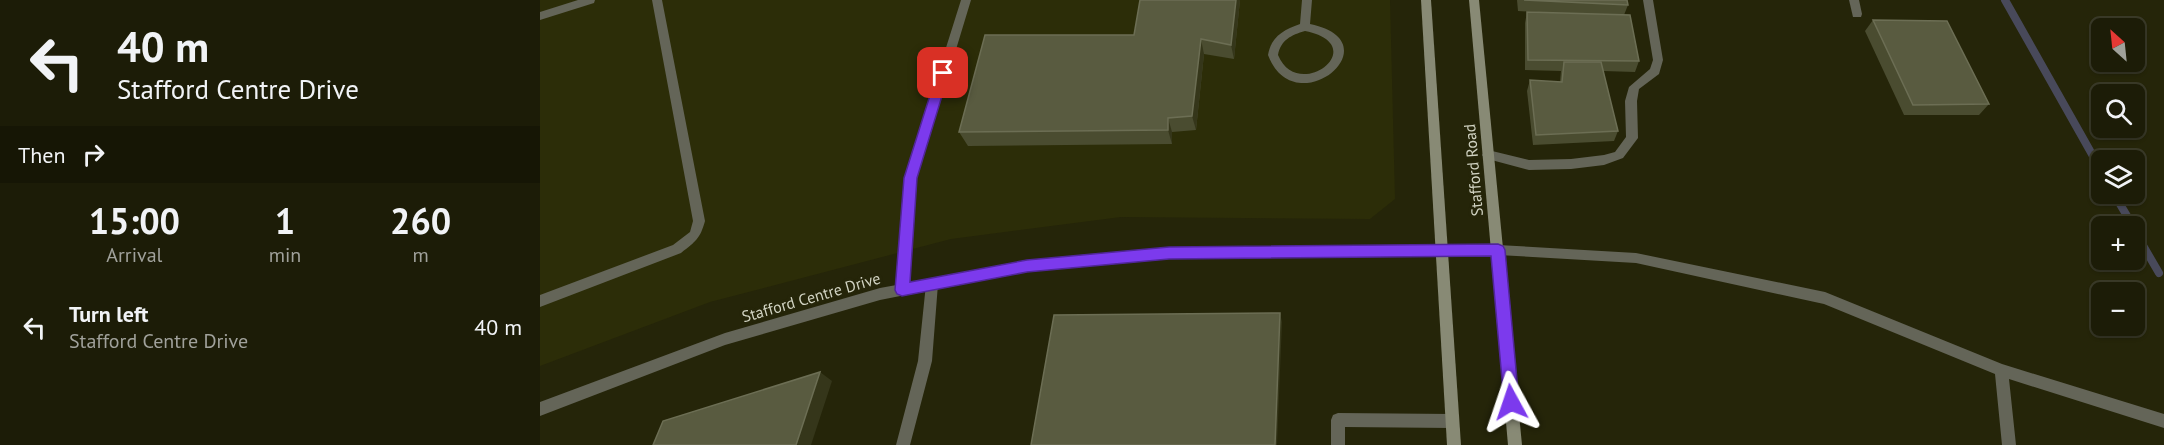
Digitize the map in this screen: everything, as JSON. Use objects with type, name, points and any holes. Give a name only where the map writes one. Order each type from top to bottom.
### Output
[{"type":"main road","points":[[1426,0],[1454,445]]},
{"type":"main road","name":"Stafford Road","points":[[1474,0],[1515,445]]},
{"type":"street","points":[[540,16],[590,0]]},
{"type":"street","points":[[540,301],[676,249],[695,235],[699,221],[657,0]]},
{"type":"street","points":[[902,290],[911,178],[966,0]]},
{"type":"street","points":[[1305,27],[1307,0]]},
{"type":"street","points":[[1488,155],[1529,165],[1571,164],[1604,160],[1619,155],[1632,138],[1631,101],[1634,87],[1655,71],[1658,60],[1648,0]]},
{"type":"street","points":[[1854,0],[1857,14]]},
{"type":"street","points":[[1305,27],[1326,32],[1334,37],[1340,53],[1332,69],[1323,75],[1300,78],[1281,70],[1273,55],[1278,39],[1295,29],[1305,27]]},
{"type":"street","name":"Stafford Centre Drive","points":[[540,409],[724,339],[880,294],[1027,266],[1169,253],[1498,250],[1636,258],[1825,298],[2001,370],[2164,421]]},
{"type":"street","points":[[903,445],[925,361],[932,284]]},
{"type":"street","points":[[2001,370],[2009,445]]},
{"type":"street","points":[[1338,445],[1338,420],[1452,421]]},
{"type":"shaded area","points":[[540,0],[1390,0],[1395,199],[1370,219],[1121,217],[951,239],[710,302],[540,366]]},
{"type":"building","points":[[1140,0],[1236,0],[1231,45],[1201,39],[1192,116],[1168,118],[1168,130],[959,132],[985,35],[1134,35]]},
{"type":"building","points":[[1524,0],[1627,0],[1628,5]]},
{"type":"building","points":[[1527,12],[1630,15],[1639,61],[1528,60]]},
{"type":"building","points":[[1873,20],[1947,21],[1989,104],[1913,105]]},
{"type":"building","points":[[1564,62],[1601,62],[1618,131],[1536,135],[1530,80],[1562,82]]},
{"type":"building","points":[[1280,313],[1275,445],[1031,445],[1054,315]]},
{"type":"building","points":[[820,372],[796,445],[653,445],[663,421]]},
{"type":"waterway","points":[[2005,0],[2091,152]]},
{"type":"waterway","points":[[2120,204],[2127,216]]},
{"type":"waterway","points":[[2145,249],[2159,273]]},
{"type":"route","points":[[943,73],[911,178],[902,290],[1027,266],[1169,253],[1498,250],[1511,402]]}]
